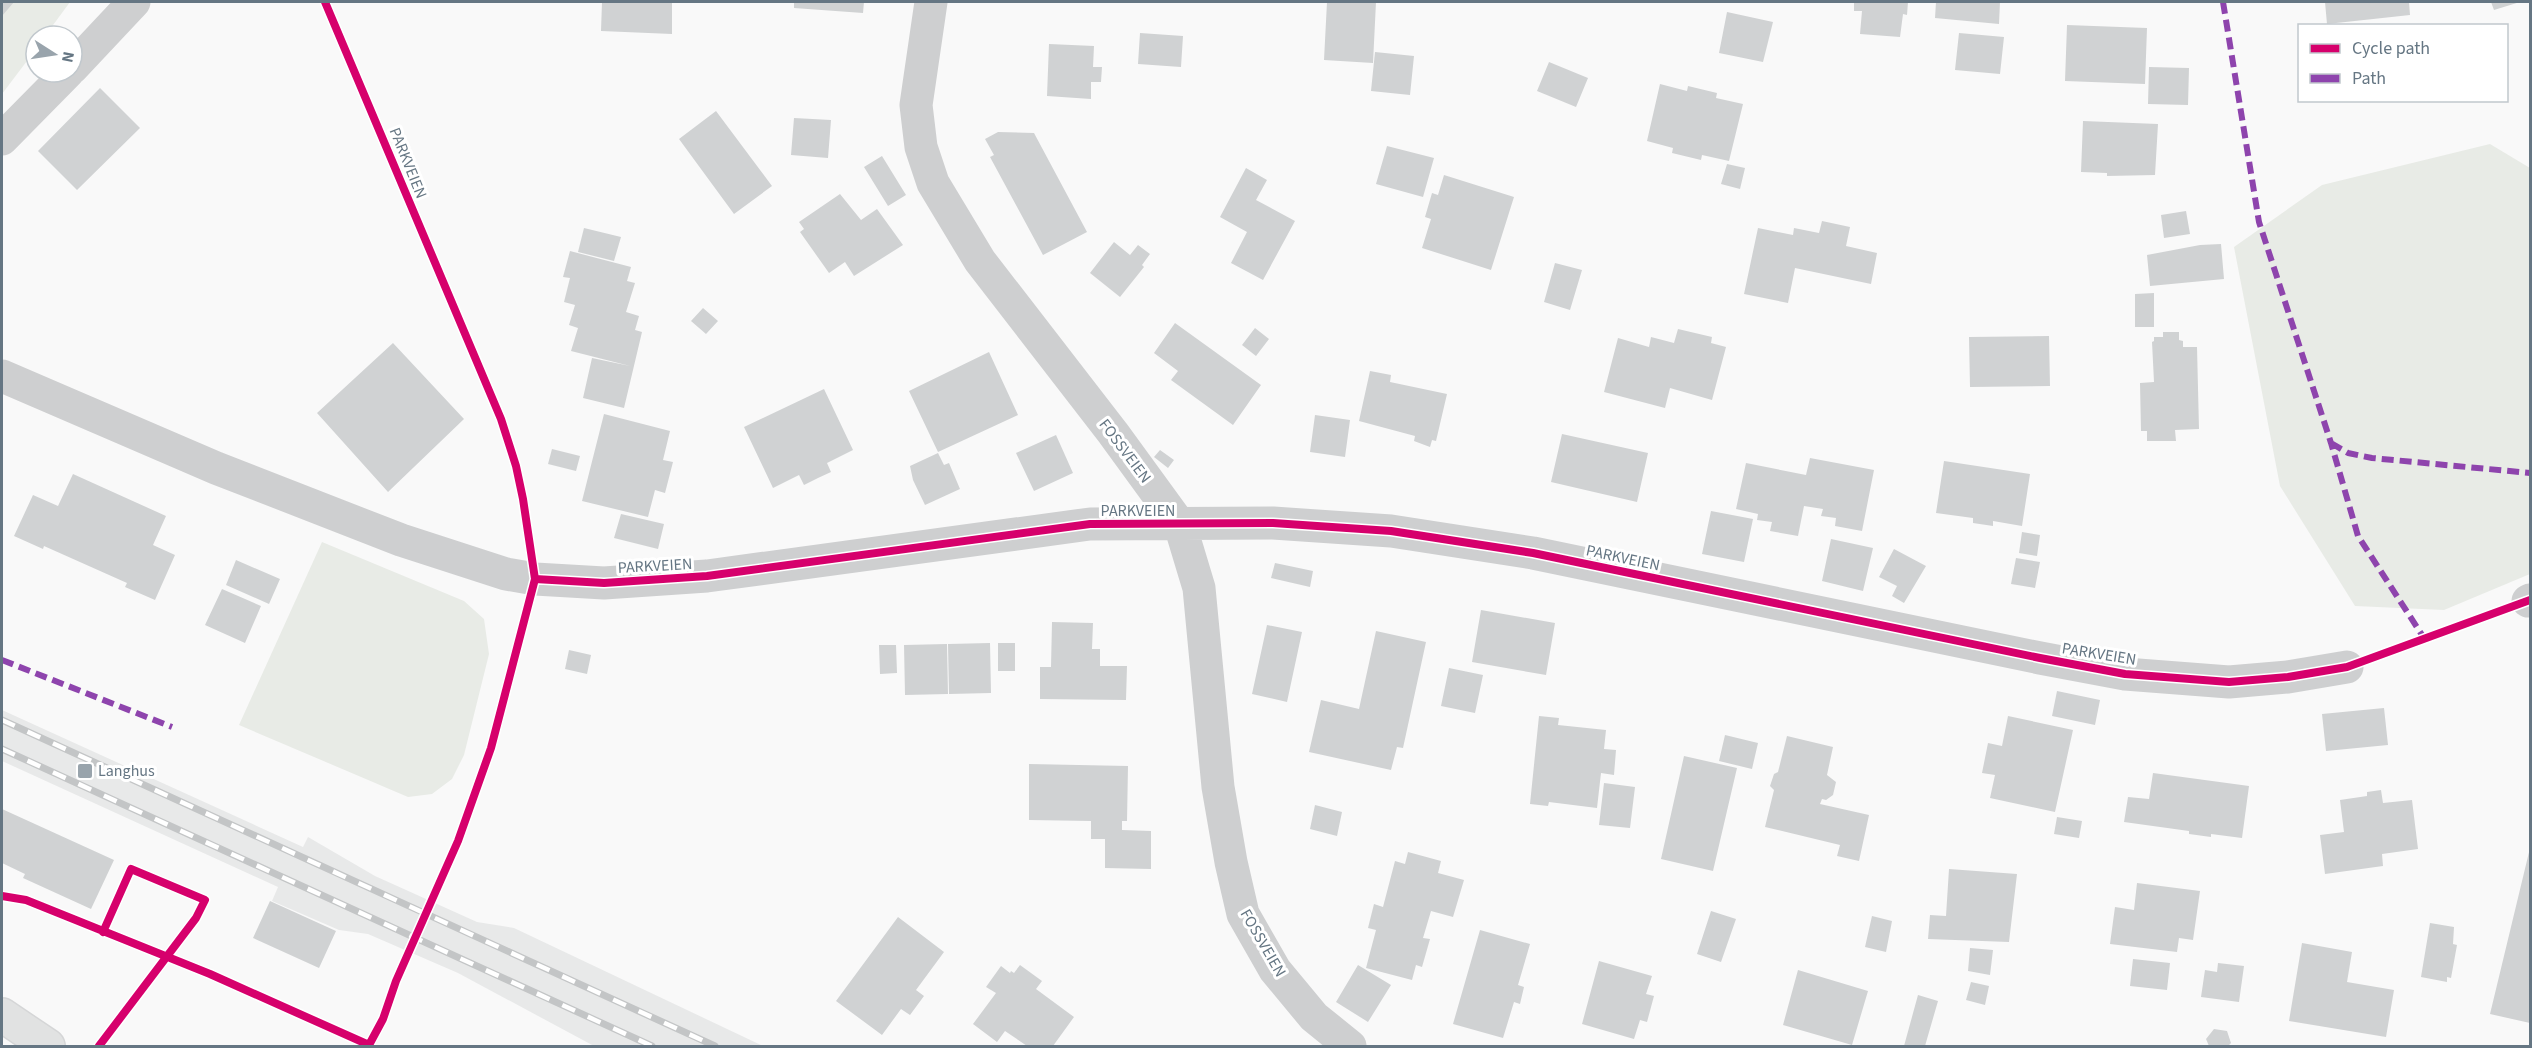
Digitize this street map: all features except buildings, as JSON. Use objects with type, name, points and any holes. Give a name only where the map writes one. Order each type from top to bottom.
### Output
[{"type":"main road","points":[[2,1015],[48,1047]]},
{"type":"street","points":[[84,55],[134,2]]},
{"type":"street","name":"FOSSVEIEN","points":[[931,2],[916,105],[921,147],[933,183],[980,261],[1113,433],[1180,525],[1199,588],[1218,787],[1243,914],[1275,970],[1294,994],[1314,1017],[1350,1047]]},
{"type":"street","points":[[2,138],[56,84]]},
{"type":"street","name":"PARKVEIEN","points":[[2,376],[216,468],[401,540],[495,570],[535,579],[604,583],[707,576],[1090,524],[1273,523],[1391,531],[1533,553],[2125,674],[2229,682],[2288,677],[2347,667]]},
{"type":"shaded area","points":[[2,2],[70,2],[54,24],[24,24],[24,65],[2,94]]},
{"type":"shaded area","points":[[2490,144],[2530,168],[2530,574],[2444,610],[2355,606],[2280,486],[2234,247],[2322,185]]},
{"type":"shaded area","points":[[322,542],[464,601],[484,619],[489,654],[464,755],[452,779],[432,794],[408,797],[239,725]]},
{"type":"shaded area","points":[[2,710],[303,847],[308,837],[375,876],[477,922],[514,928],[763,1046],[594,1046],[458,973],[368,934],[339,930],[272,901],[278,887],[2,761]]},
{"type":"railway","points":[[2,720],[715,1046]]},
{"type":"railway","points":[[2,749],[652,1046]]},
{"type":"marked path","points":[[2223,2],[2259,222],[2331,443],[2358,536],[2424,638]]},
{"type":"marked path","points":[[2331,443],[2348,453],[2372,458],[2530,473]]},
{"type":"marked path","points":[[2,660],[172,727]]},
{"type":"cycle path","points":[[2,896],[26,900],[210,974],[369,1045],[383,1019],[396,981],[458,841],[491,748],[535,579],[523,499],[516,466],[501,419],[325,2]]},
{"type":"cycle path","points":[[535,579],[604,583],[707,576],[1090,524],[1273,523],[1391,531],[1533,553],[2125,674],[2229,682],[2288,677],[2347,667],[2530,600]]},
{"type":"cycle path","points":[[99,1046],[196,918],[205,900],[131,869],[103,932]]},
{"type":"place","name":"Langhus","points":[[85,771]]}]
